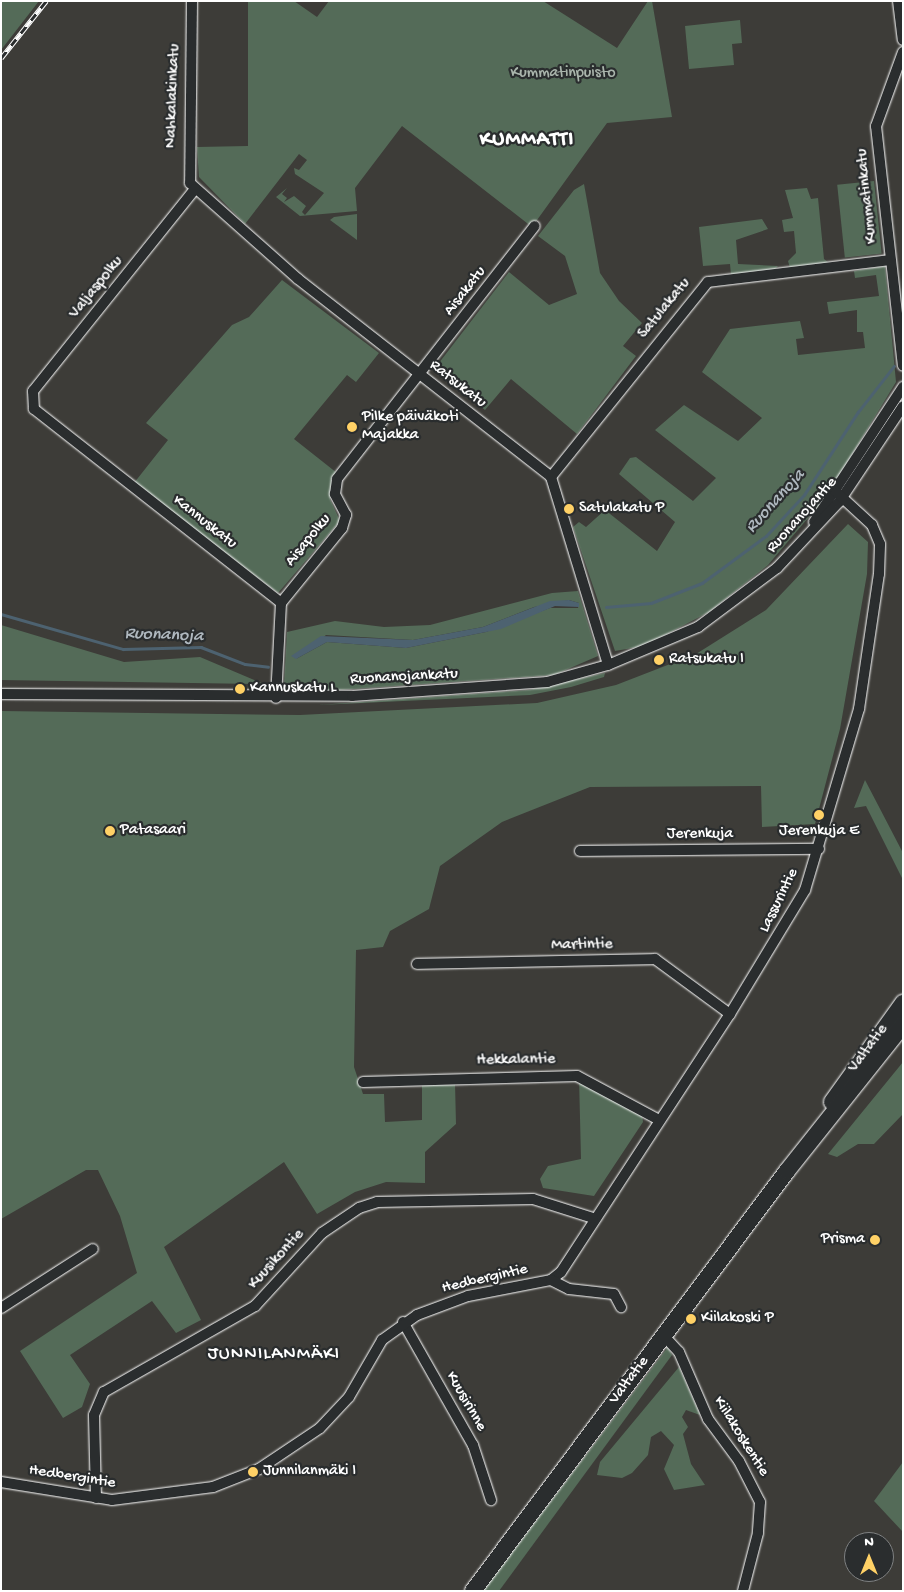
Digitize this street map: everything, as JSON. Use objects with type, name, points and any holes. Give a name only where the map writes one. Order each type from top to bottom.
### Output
[{"type":"highway","name":"Valtatie","points":[[788,1170],[903,1004]]},
{"type":"highway","name":"Valtatie","points":[[474,1591],[788,1170],[903,1025]]},
{"type":"street","name":"Nahkalakinkatu","points":[[192,1],[187,169],[195,189]]},
{"type":"street","points":[[898,1],[903,40]]},
{"type":"street","name":"Kummatinkatu","points":[[903,52],[876,126],[903,365]]},
{"type":"street","name":"Ratsukatu","points":[[195,189],[420,375],[551,477]]},
{"type":"street","name":"Valjaspolku","points":[[34,409],[33,391],[195,189]]},
{"type":"street","name":"Aisakatu","points":[[420,375],[535,226]]},
{"type":"street","name":"Satulakatu","points":[[551,477],[708,282],[890,260]]},
{"type":"street","name":"Aisapolku","points":[[281,603],[342,528],[346,514],[335,494],[337,479],[420,375]]},
{"type":"street","name":"Ruonanojantie","points":[[839,494],[903,387]]},
{"type":"street","name":"Ruonanojantie","points":[[777,568],[839,494],[903,406]]},
{"type":"street","name":"Kannuskatu","points":[[34,409],[281,603]]},
{"type":"street","points":[[551,477],[608,665]]},
{"type":"street","name":"Lassurintie","points":[[551,1280],[561,1272],[593,1218],[730,1014],[789,922],[819,849],[860,709],[879,574],[877,534],[839,494]]},
{"type":"street","name":"Ruonanojankatu","points":[[1,694],[276,698],[511,686],[547,682],[608,665],[698,627],[777,568]]},
{"type":"street","points":[[276,698],[281,603]]},
{"type":"street","name":"Jerenkuja","points":[[580,851],[819,849]]},
{"type":"street","name":"Martintie","points":[[416,964],[655,960],[730,1014]]},
{"type":"street","name":"Hekkalantie","points":[[364,1082],[577,1076],[658,1120]]},
{"type":"street","name":"Kuusikontie","points":[[96,1498],[94,1415],[104,1392],[255,1306],[322,1233],[359,1208],[377,1202],[533,1199],[593,1218]]},
{"type":"street","points":[[1,1308],[93,1249]]},
{"type":"street","name":"Hedbergintie","points":[[1,1482],[96,1498],[166,1497],[213,1487],[287,1453],[340,1408],[382,1340],[403,1322],[468,1296],[551,1280],[569,1289],[614,1294],[621,1307]]},
{"type":"street","name":"Kuusirinne","points":[[403,1322],[470,1439],[491,1500]]},
{"type":"street","name":"Kiilakoskentie","points":[[664,1336],[678,1352],[708,1419],[758,1497],[758,1533],[743,1591]]},
{"type":"green space","points":[[1,1],[39,1],[1,50]]},
{"type":"green space","name":"Kummatinpuisto","points":[[248,1],[294,1],[317,17],[329,1],[543,1],[617,48],[648,1],[652,1],[672,117],[607,123],[532,227],[402,126],[355,188],[357,211],[300,216],[276,197],[287,188],[282,194],[287,198],[284,202],[294,196],[306,206],[302,212],[305,215],[324,193],[295,174],[294,168],[299,170],[307,160],[299,154],[245,224],[199,177],[197,147],[248,146]]},
{"type":"green space","points":[[740,20],[742,43],[732,44],[734,65],[689,69],[685,26]]},
{"type":"green space","points":[[874,181],[882,254],[845,257],[837,185]]},
{"type":"green space","points":[[584,184],[600,273],[619,301],[642,323],[623,346],[636,356],[577,434],[511,379],[485,410],[435,368],[509,272],[549,305],[577,294],[565,256],[538,236],[574,190]]},
{"type":"green space","points":[[807,188],[811,199],[818,198],[824,259],[829,263],[790,268],[788,261],[796,253],[794,231],[784,232],[782,220],[793,218],[785,190]]},
{"type":"green space","points":[[357,214],[357,240],[330,220],[334,217]]},
{"type":"green space","points":[[762,219],[768,229],[736,240],[738,264],[778,266],[773,271],[731,275],[730,264],[703,266],[699,227]]},
{"type":"green space","points":[[885,266],[896,382],[826,497],[768,565],[709,612],[644,646],[615,651],[573,527],[579,522],[586,527],[605,510],[657,551],[675,522],[619,474],[630,458],[636,457],[693,501],[716,478],[655,430],[684,405],[738,441],[762,418],[702,372],[730,329],[800,321],[804,338],[796,339],[798,355],[865,348],[863,332],[857,332],[857,310],[829,314],[827,302],[879,296],[876,275],[855,278],[854,271]]},
{"type":"green space","points":[[282,280],[379,353],[356,382],[347,375],[294,439],[337,473],[330,499],[340,521],[278,593],[134,483],[168,440],[146,423],[232,325],[249,317]]},
{"type":"green space","points":[[848,524],[868,542],[867,574],[840,729],[815,824],[762,827],[761,786],[590,787],[502,822],[440,866],[429,909],[390,931],[383,947],[356,950],[354,1067],[363,1094],[384,1094],[385,1122],[422,1120],[422,1080],[455,1083],[456,1124],[425,1152],[425,1183],[386,1182],[355,1192],[317,1214],[284,1162],[164,1247],[201,1320],[176,1333],[152,1301],[70,1355],[90,1384],[82,1407],[63,1418],[20,1351],[137,1273],[120,1216],[98,1170],[86,1170],[1,1219],[1,711],[300,715],[537,703],[616,685],[696,654],[766,610]]},
{"type":"green space","points":[[578,591],[598,656],[554,675],[295,693],[284,685],[287,632],[335,621],[384,627],[430,625],[552,593]],"holes":[[[569,600],[579,603],[578,608],[550,608],[486,632],[406,648],[327,642],[296,659],[326,635],[413,640],[483,627],[534,607]]]},
{"type":"green space","points":[[1,625],[124,662],[200,657],[264,684],[1,680]]},
{"type":"green space","points":[[605,673],[604,677],[571,687],[530,695],[318,705],[529,690]]},
{"type":"green space","points":[[865,780],[903,853],[903,880],[866,806],[854,808]]},
{"type":"green space","points":[[903,1062],[903,1114],[874,1144],[858,1144],[837,1157],[828,1154]]},
{"type":"green space","points":[[579,1077],[642,1114],[643,1122],[594,1196],[543,1188],[540,1179],[548,1166],[581,1159]]},
{"type":"green space","points":[[668,1347],[672,1355],[499,1591],[483,1591]]},
{"type":"green space","points":[[679,1367],[700,1415],[686,1410],[682,1417],[688,1427],[683,1434],[691,1464],[705,1485],[674,1490],[664,1469],[674,1445],[661,1431],[651,1437],[648,1455],[632,1473],[622,1478],[597,1475],[600,1462]]},
{"type":"green space","points":[[903,1462],[903,1532],[874,1501]]},
{"type":"water","points":[[569,600],[579,603],[579,607],[555,606],[501,629],[406,648],[327,642],[296,659],[291,656],[321,636],[413,640],[483,627],[550,601]]},
{"type":"waterway","name":"Ruonanoja","points":[[606,607],[651,603],[702,583],[766,536],[804,495],[858,412],[894,366]]},
{"type":"waterway","name":"Ruonanoja","points":[[1,614],[123,649],[201,647],[245,664],[268,667]]},
{"type":"railway","points":[[1,58],[46,1]]},
{"type":"place","name":"Pilke päiväkoti Majakka","points":[[352,427]]},
{"type":"place","name":"Satulakatu P","points":[[569,509]]},
{"type":"place","name":"Ratsukatu I","points":[[659,660]]},
{"type":"place","name":"Kannuskatu L","points":[[240,689]]},
{"type":"place","name":"Jerenkuja E","points":[[819,815]]},
{"type":"place","name":"Patasaari","points":[[110,831]]},
{"type":"place","name":"Prisma","points":[[875,1240]]},
{"type":"place","name":"Kiilakoski P","points":[[691,1319]]},
{"type":"place","name":"Junnilanmäki I","points":[[253,1472]]},
{"type":"district","name":"KUMMATTI","points":[[527,141]]},
{"type":"district","name":"JUNNILANMÄKI","points":[[274,1355]]}]
